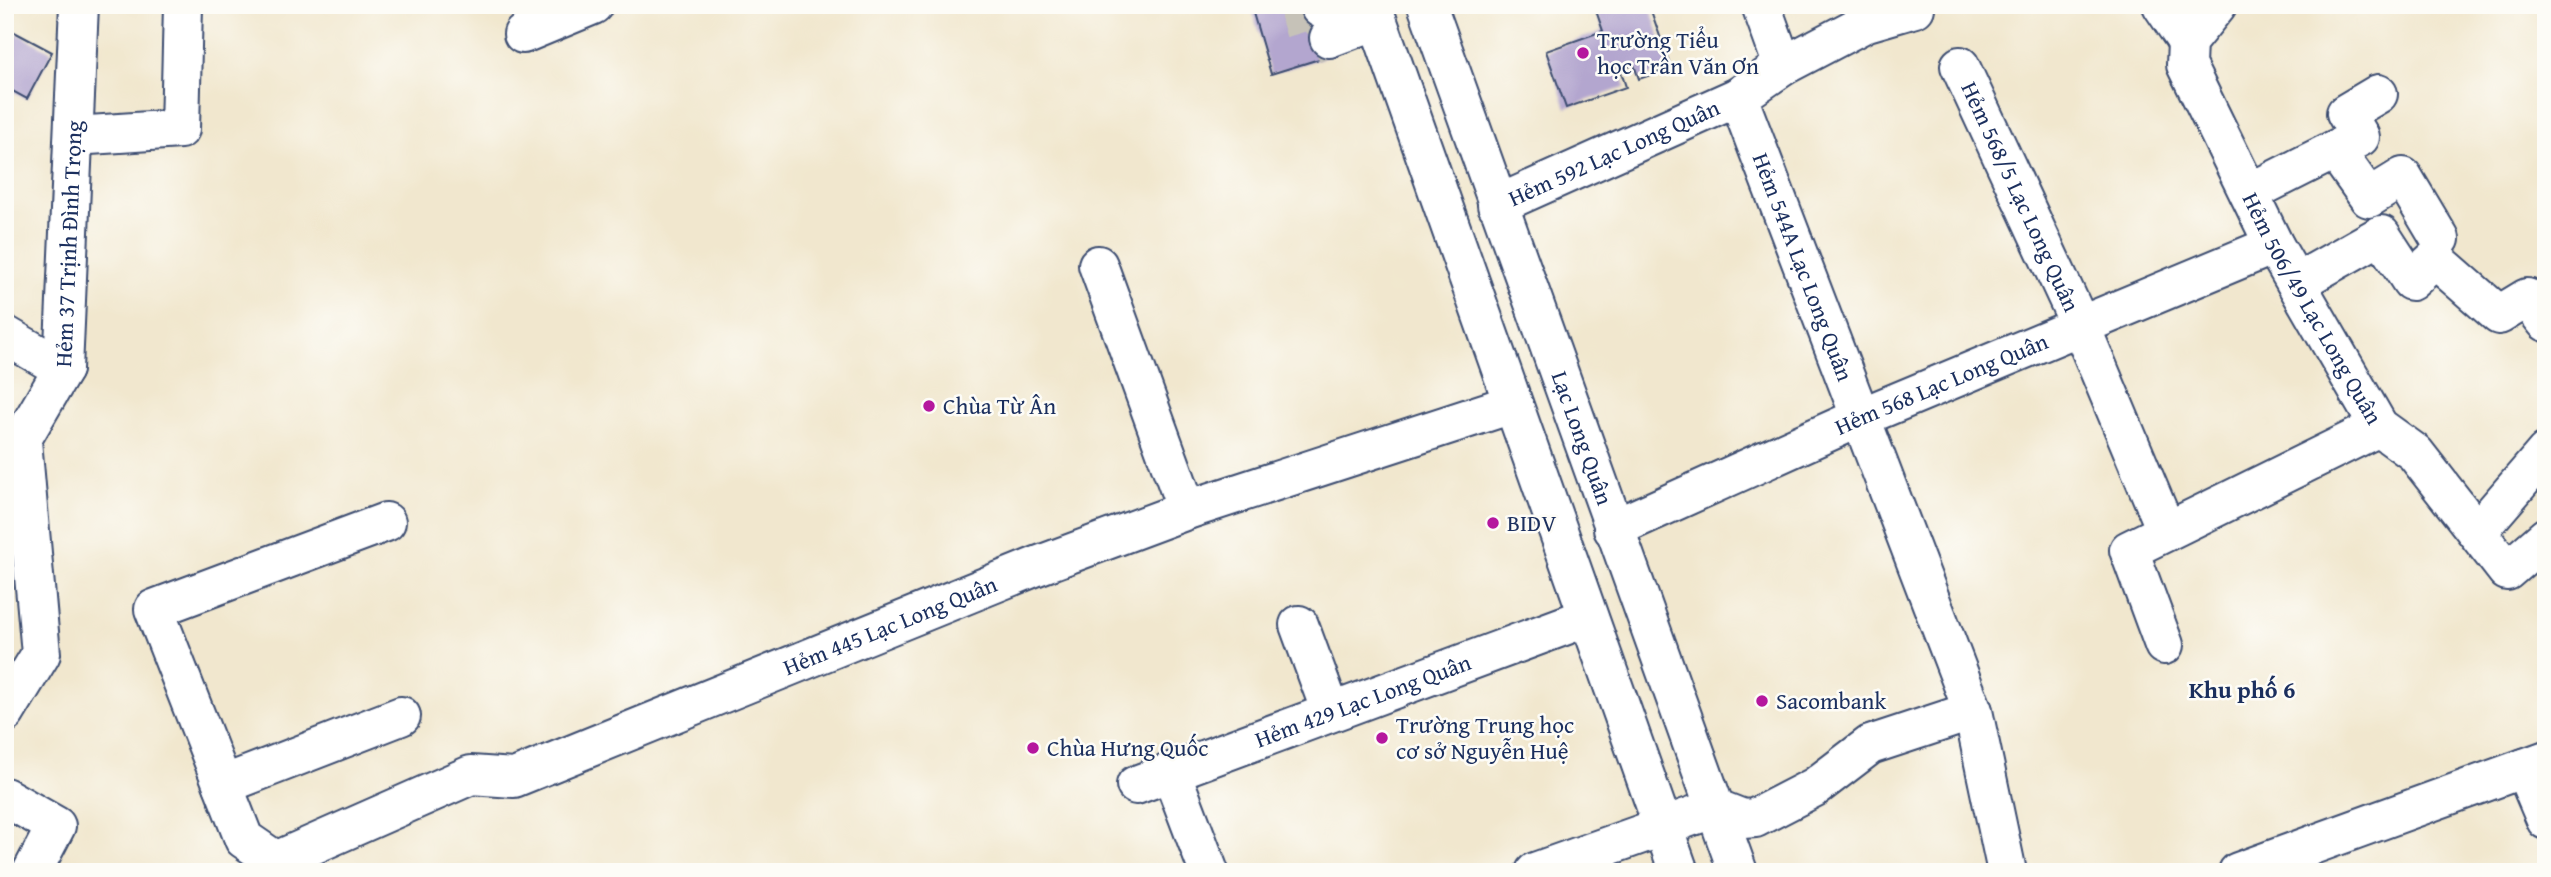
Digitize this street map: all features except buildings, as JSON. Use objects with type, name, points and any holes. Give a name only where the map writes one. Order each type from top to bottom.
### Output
[{"type":"street","name":"Hẻm 37 Trịnh Đình Trọng","points":[[13,455],[63,369],[79,5]]},
{"type":"street","points":[[74,136],[180,129],[183,5]]},
{"type":"street","points":[[523,34],[593,5]]},
{"type":"street","name":"Lạc Long Quân","points":[[1427,5],[1738,872]]},
{"type":"street","points":[[1761,5],[1783,66]]},
{"type":"street","name":"Hẻm 592 Lạc Long Quân","points":[[1497,205],[1738,97],[1783,66],[1867,22],[1915,9],[1915,5]]},
{"type":"street","name":"Hẻm 506/49 Lạc Long Quân","points":[[2162,5],[2187,42],[2186,65],[2274,245],[2379,427],[2415,453],[2507,571],[2546,537]]},
{"type":"street","points":[[2187,42],[2217,5]]},
{"type":"street","points":[[1325,17],[1375,13],[1679,872]]},
{"type":"street","name":"Hẻm 568/5 Lạc Long Quân","points":[[1959,66],[2081,327],[2166,530]]},
{"type":"street","points":[[2249,193],[2360,137],[2346,113],[2378,94]]},
{"type":"street","name":"Hẻm 544A Lạc Long Quân","points":[[1738,97],[1973,711],[2007,872]]},
{"type":"street","points":[[2335,150],[2369,198],[2403,177],[2440,239]]},
{"type":"street","points":[[2296,284],[2381,235],[2411,281],[2435,259],[2499,315],[2536,310]]},
{"type":"street","name":"Hẻm 568 Lạc Long Quân","points":[[1613,529],[1859,418],[2274,245]]},
{"type":"street","points":[[1098,265],[1187,510]]},
{"type":"street","points":[[5,335],[63,369]]},
{"type":"street","name":"Hẻm 445 Lạc Long Quân","points":[[279,866],[471,775],[514,778],[1037,566],[1187,510],[1512,404]]},
{"type":"street","points":[[2164,645],[2129,550],[2379,427]]},
{"type":"street","points":[[2477,532],[2546,452]]},
{"type":"street","points":[[5,713],[41,654],[13,455]]},
{"type":"street","points":[[279,866],[244,839],[154,609],[386,522]]},
{"type":"street","name":"Hẻm 429 Lạc Long Quân","points":[[1209,872],[1154,778],[1588,617]]},
{"type":"street","points":[[1299,625],[1331,712]]},
{"type":"street","points":[[1535,872],[1715,808],[1743,819],[1755,818],[1815,787],[1870,745],[1973,711]]},
{"type":"street","points":[[223,785],[401,716]]},
{"type":"street","points":[[2238,872],[2535,764],[2546,820]]},
{"type":"street","points":[[5,797],[56,826],[32,872]]},
{"type":"tunnel","points":[[1320,8],[1300,16],[1309,46],[1329,38]]},
{"type":"place","name":"Trường Tiểu học Trần Văn Ơn","points":[[1583,53]]},
{"type":"place","name":"Chùa Từ Ân","points":[[929,406]]},
{"type":"place","name":"BIDV","points":[[1493,523]]},
{"type":"place","name":"Sacombank","points":[[1762,701]]},
{"type":"place","name":"Trường Trung học cơ sở Nguyễn Huệ","points":[[1382,738]]},
{"type":"place","name":"Chùa Hưng Quốc","points":[[1033,748]]},
{"type":"district","name":"Khu phố 6","points":[[2242,690]]}]
